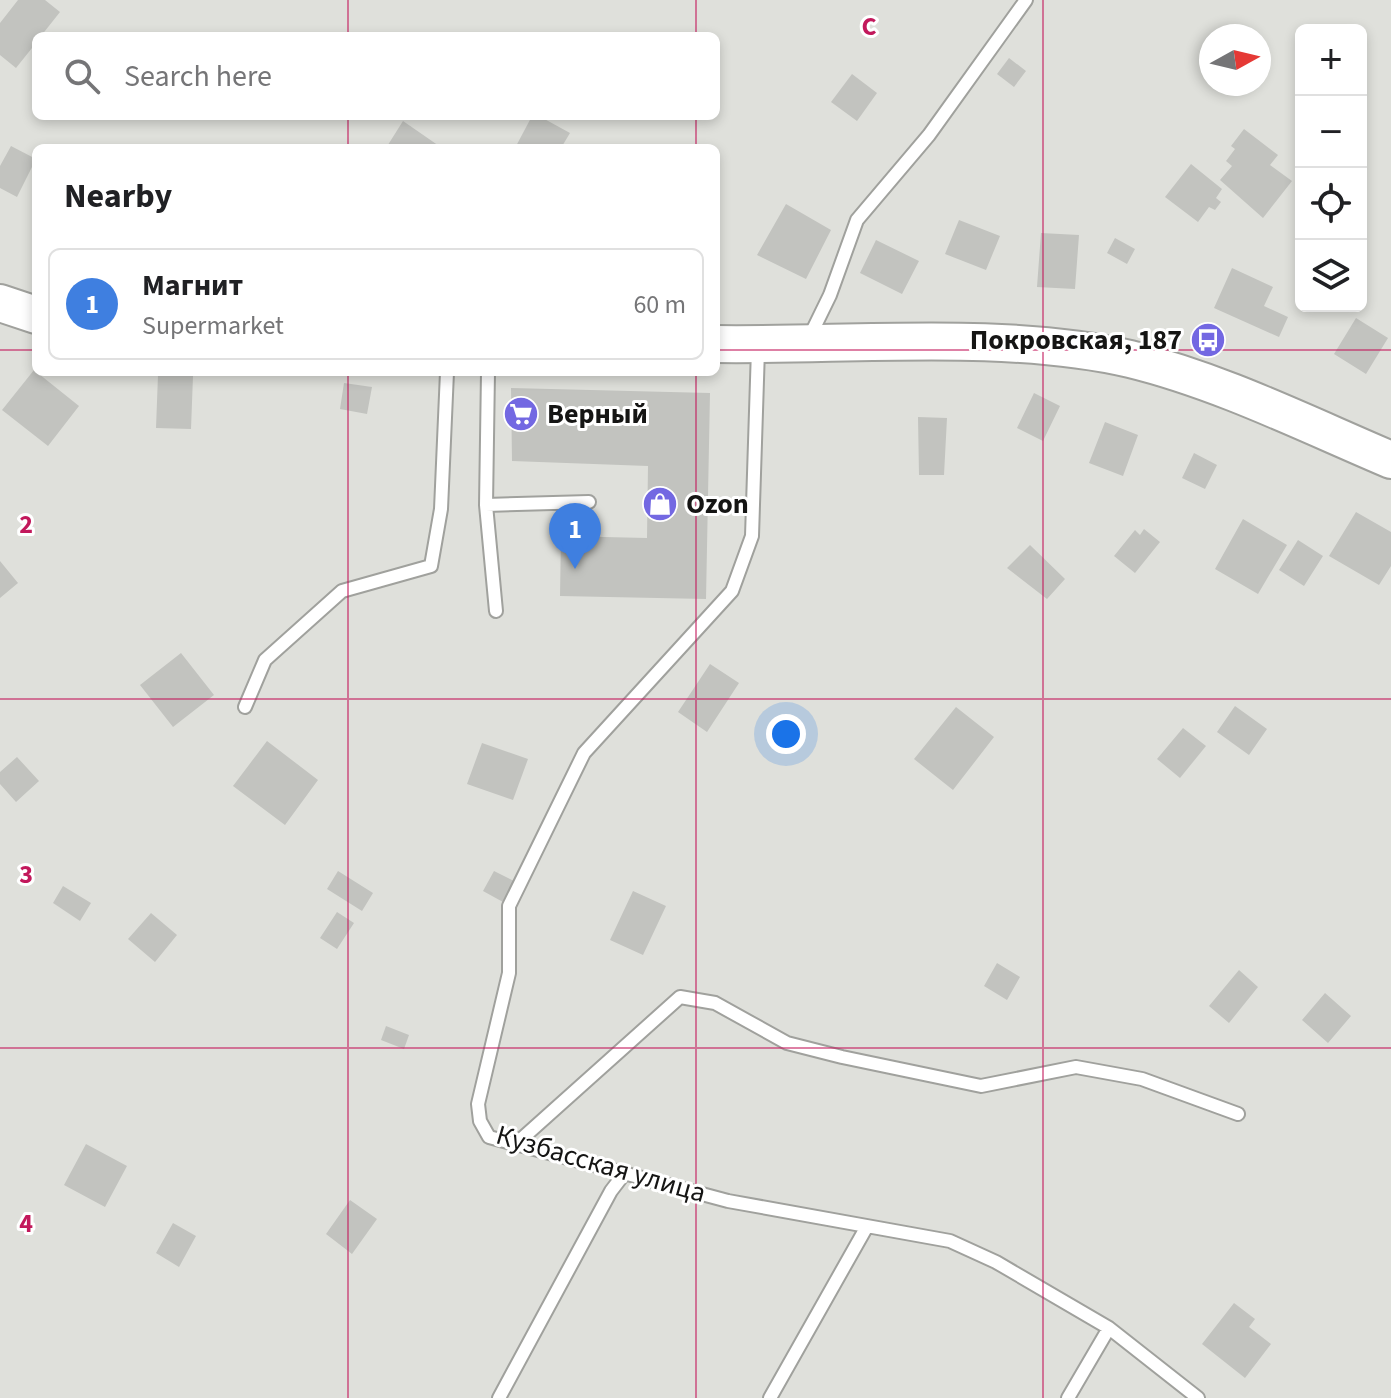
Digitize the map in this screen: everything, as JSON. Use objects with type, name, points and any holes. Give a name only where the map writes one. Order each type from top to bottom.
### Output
[{"type":"main road","points":[[0,303],[32,314]]},
{"type":"main road","points":[[720,344],[1021,344],[1128,359],[1201,380],[1391,460]]},
{"type":"lane","points":[[806,344],[830,295],[857,220],[929,135],[1026,0]]},
{"type":"lane","name":"Кузбасская улица","points":[[758,345],[752,536],[732,591],[584,753],[509,906],[509,973],[478,1104],[480,1121],[489,1137],[728,1201],[950,1241],[996,1262],[1109,1328],[1198,1398]]},
{"type":"lane","points":[[245,707],[265,660],[342,591],[431,566],[441,509],[447,376]]},
{"type":"lane","points":[[488,376],[486,505],[496,611]]},
{"type":"lane","points":[[486,505],[589,502]]},
{"type":"lane","points":[[517,1143],[680,997],[715,1003],[787,1043],[842,1057],[981,1086],[1076,1067],[1142,1079],[1238,1114]]},
{"type":"lane","points":[[499,1398],[611,1191],[624,1174]]},
{"type":"lane","points":[[770,1398],[866,1228]]},
{"type":"lane","points":[[1068,1398],[1109,1328]]},
{"type":"building","points":[[18,0],[45,0],[60,12],[44,32],[32,32],[32,48],[16,68],[0,55],[0,23]]},
{"type":"building","points":[[1009,58],[1026,71],[1014,87],[997,74]]},
{"type":"building","points":[[852,74],[877,93],[857,121],[831,102]]},
{"type":"building","points":[[530,120],[546,120],[570,133],[563,144],[517,144]]},
{"type":"building","points":[[403,121],[436,144],[389,144]]},
{"type":"building","points":[[1244,129],[1278,155],[1270,165],[1292,181],[1263,218],[1220,180],[1232,166],[1226,161],[1235,149],[1231,146]]},
{"type":"building","points":[[11,146],[32,157],[32,167],[17,197],[0,188],[0,166]]},
{"type":"building","points":[[1191,164],[1222,189],[1216,198],[1221,202],[1215,210],[1209,207],[1198,222],[1165,197]]},
{"type":"building","points":[[786,204],[831,230],[806,279],[757,255]]},
{"type":"building","points":[[959,220],[1000,236],[986,270],[945,254]]},
{"type":"building","points":[[1041,233],[1079,235],[1075,289],[1037,287]]},
{"type":"building","points":[[1115,238],[1135,249],[1127,264],[1107,253]]},
{"type":"building","points":[[876,240],[919,261],[902,294],[860,273]]},
{"type":"building","points":[[1232,268],[1273,287],[1264,306],[1288,317],[1279,337],[1214,308]]},
{"type":"building","points":[[1356,318],[1388,338],[1366,374],[1334,354]]},
{"type":"building","points":[[32,372],[32,376],[42,376],[79,406],[48,446],[2,410]]},
{"type":"building","points":[[158,376],[193,376],[191,429],[156,428]]},
{"type":"building","points":[[344,383],[372,387],[367,414],[340,409]]},
{"type":"building","points":[[511,388],[710,393],[706,599],[560,596],[561,536],[647,538],[648,466],[512,461]]},
{"type":"building","points":[[1034,393],[1060,406],[1043,441],[1017,428]]},
{"type":"building","points":[[918,417],[947,418],[944,475],[919,475]]},
{"type":"building","points":[[1105,422],[1138,435],[1123,476],[1089,463]]},
{"type":"building","points":[[1194,453],[1217,465],[1205,489],[1182,478]]},
{"type":"building","points":[[1356,512],[1391,532],[1391,566],[1379,585],[1329,556]]},
{"type":"building","points":[[1243,519],[1287,545],[1258,594],[1215,569]]},
{"type":"building","points":[[1144,529],[1160,542],[1135,573],[1114,556],[1135,530],[1140,535]]},
{"type":"building","points":[[1298,540],[1323,556],[1304,586],[1279,570]]},
{"type":"building","points":[[1030,545],[1065,579],[1047,599],[1007,568]]},
{"type":"building","points":[[0,561],[18,583],[0,598]]},
{"type":"building","points":[[181,653],[214,695],[173,727],[140,685]]},
{"type":"building","points":[[710,664],[739,683],[707,732],[678,712]]},
{"type":"building","points":[[1235,706],[1267,729],[1249,755],[1217,732]]},
{"type":"building","points":[[956,707],[994,737],[953,790],[914,759]]},
{"type":"building","points":[[1183,728],[1206,746],[1180,778],[1157,759]]},
{"type":"building","points":[[267,741],[318,780],[285,825],[233,786]]},
{"type":"building","points":[[482,743],[528,759],[513,800],[467,784]]},
{"type":"building","points":[[17,757],[39,781],[16,802],[0,784],[0,772]]},
{"type":"building","points":[[338,871],[373,893],[362,911],[327,889]]},
{"type":"building","points":[[494,871],[514,881],[503,902],[483,891]]},
{"type":"building","points":[[63,886],[91,903],[80,921],[53,903]]},
{"type":"building","points":[[633,891],[666,906],[643,955],[610,940]]},
{"type":"building","points":[[337,912],[354,923],[337,949],[320,938]]},
{"type":"building","points":[[151,913],[177,935],[155,962],[128,939]]},
{"type":"building","points":[[997,963],[1020,977],[1007,1000],[984,986]]},
{"type":"building","points":[[1239,970],[1258,987],[1229,1023],[1209,1006]]},
{"type":"building","points":[[1325,993],[1351,1016],[1328,1043],[1302,1020]]},
{"type":"building","points":[[386,1026],[409,1035],[404,1049],[381,1040]]},
{"type":"building","points":[[86,1144],[127,1166],[105,1207],[64,1185]]},
{"type":"building","points":[[350,1200],[377,1219],[352,1254],[326,1234]]},
{"type":"building","points":[[173,1223],[196,1236],[179,1267],[156,1253]]},
{"type":"building","points":[[1234,1303],[1255,1319],[1249,1327],[1271,1344],[1245,1378],[1202,1344]]},
{"type":"place","name":"Покровская, 187","points":[[1208,340]]},
{"type":"place","name":"Верный","points":[[521,414]]},
{"type":"place","name":"Ozon","points":[[660,504]]},
{"type":"place","name":"Магнит","points":[[575,569]]}]
